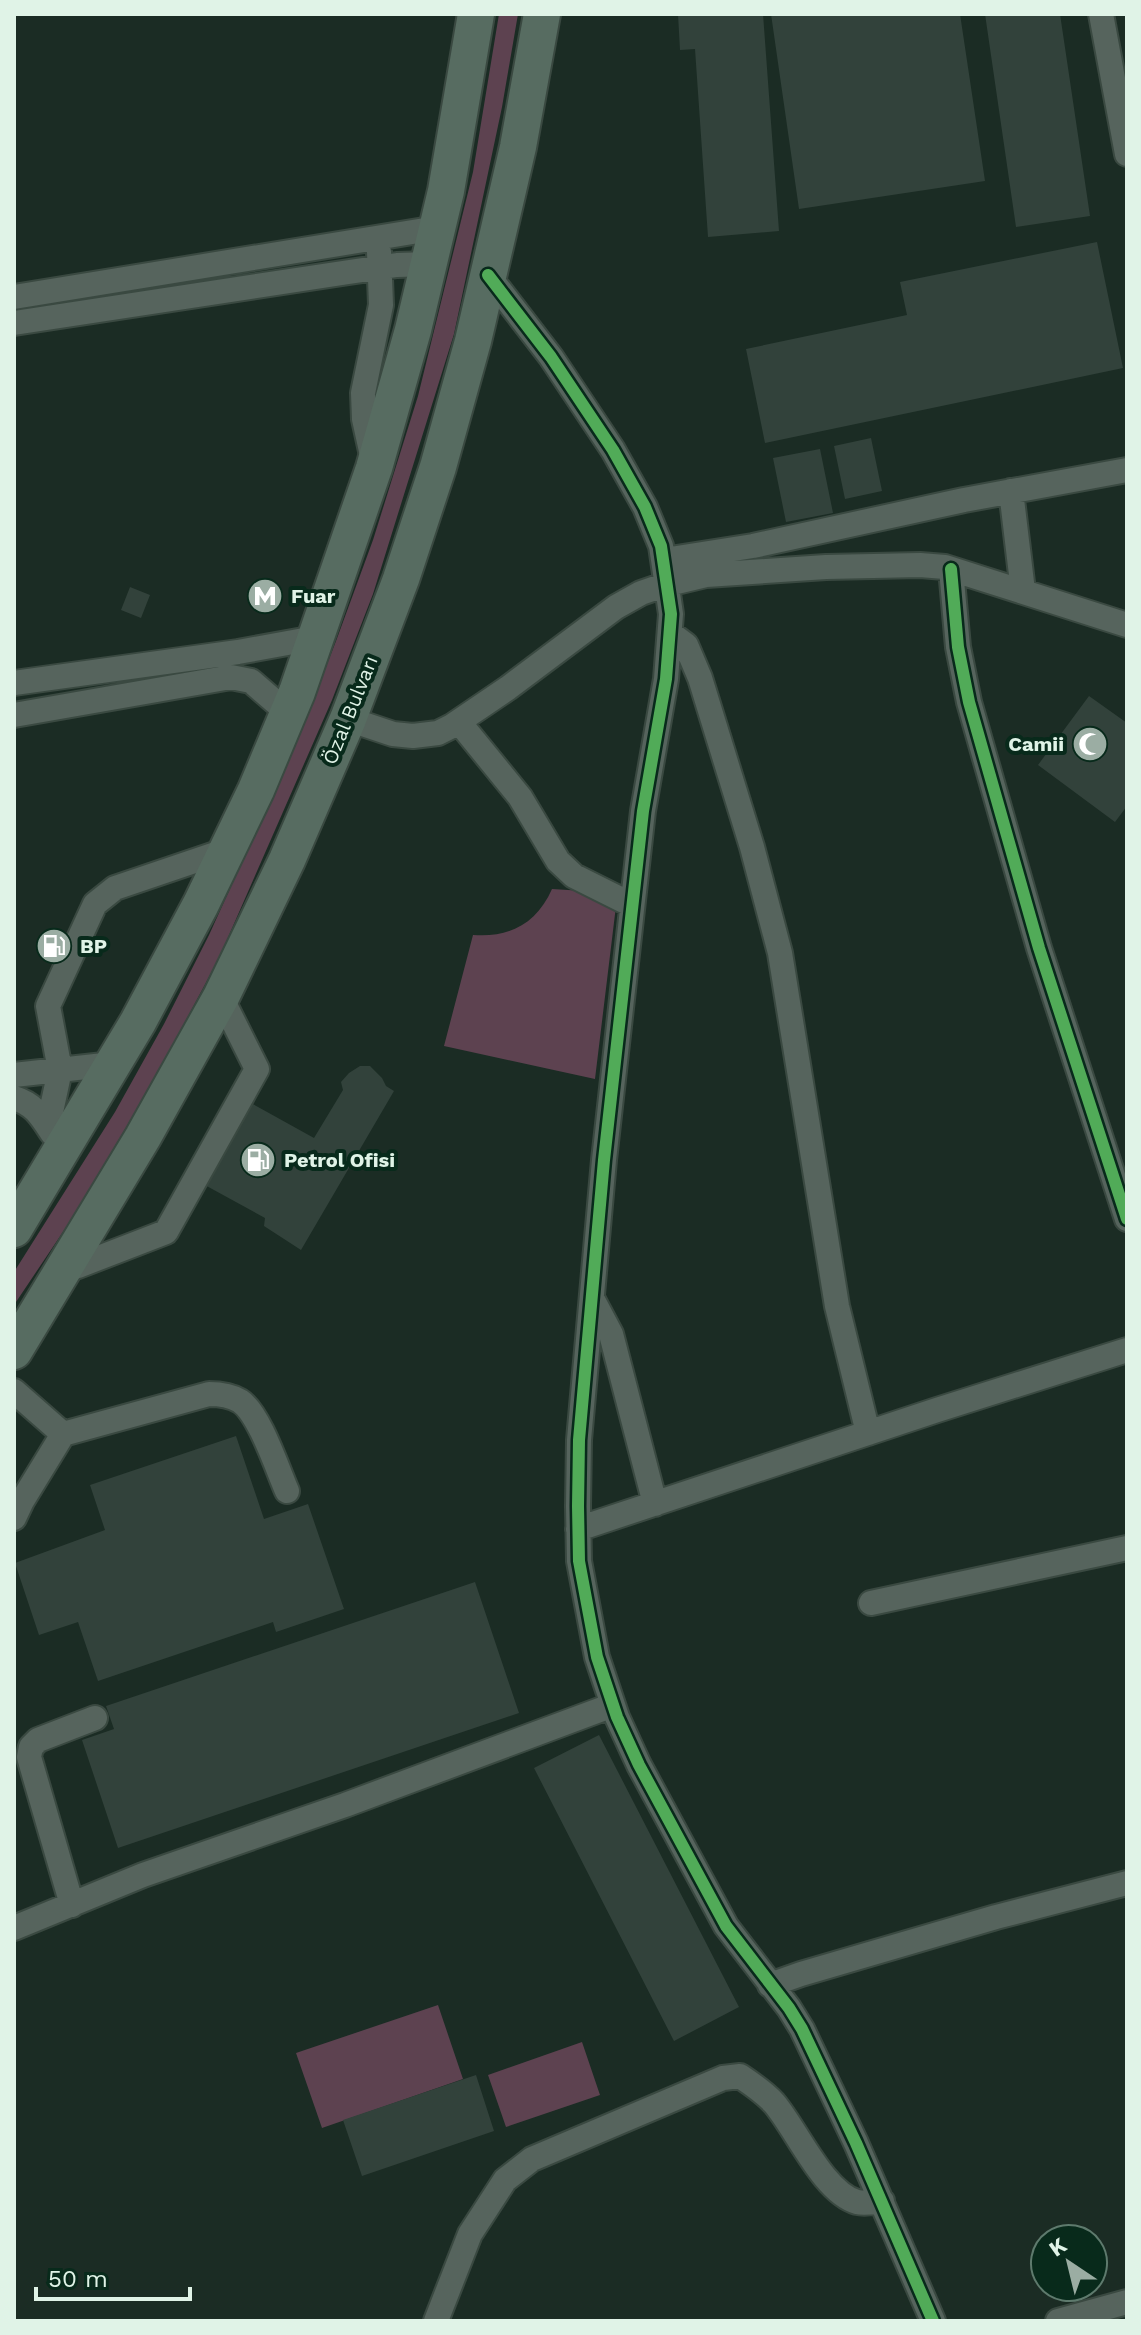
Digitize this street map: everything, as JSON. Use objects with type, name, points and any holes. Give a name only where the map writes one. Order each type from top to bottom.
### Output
[{"type":"highway","points":[[14,1229],[55,1137],[113,1064],[152,996],[256,790],[288,713],[374,468],[413,330],[446,191],[476,14]]},
{"type":"highway","name":"Özal Bulvarı","points":[[14,1351],[143,1137],[221,997],[287,860],[348,719],[401,579],[473,341],[518,147],[542,14]]},
{"type":"street","points":[[1101,14],[1127,154]]},
{"type":"street","points":[[14,297],[437,228]]},
{"type":"street","points":[[374,468],[364,419],[363,393],[381,305],[378,268],[380,237]]},
{"type":"street","points":[[14,323],[378,268],[429,264]]},
{"type":"street","points":[[488,275],[551,357],[613,450],[645,507],[661,546],[671,614],[666,679],[643,811],[632,905],[604,1160],[579,1440],[579,1561],[597,1657],[613,1705],[639,1765],[726,1926],[802,2029],[882,2201],[933,2321]]},
{"type":"street","points":[[664,560],[792,538],[1011,491],[1127,470]]},
{"type":"street","points":[[1011,491],[1023,591]]},
{"type":"street","points":[[348,719],[393,734],[413,736],[438,733],[459,722],[616,607],[641,593],[706,575],[920,565],[951,569],[1127,625]]},
{"type":"street","points":[[951,569],[958,647],[969,702],[1039,948],[1127,1219]]},
{"type":"street","points":[[670,633],[686,645],[700,678],[752,847],[780,953],[837,1306],[868,1433]]},
{"type":"street","points":[[14,683],[238,652],[315,638]]},
{"type":"street","points":[[14,715],[231,677],[251,681],[288,713]]},
{"type":"street","points":[[459,722],[520,797],[558,861],[574,876],[632,905]]},
{"type":"street","points":[[55,1137],[60,1070],[48,1006],[95,904],[115,888],[227,850]]},
{"type":"street","points":[[64,1270],[166,1232],[257,1069],[221,997]]},
{"type":"street","points":[[14,1075],[113,1064]]},
{"type":"street","points":[[14,1098],[29,1103],[37,1110],[55,1137]]},
{"type":"street","points":[[592,1298],[611,1334],[655,1504]]},
{"type":"street","points":[[578,1529],[1127,1350]]},
{"type":"street","points":[[14,1391],[63,1434]]},
{"type":"street","points":[[14,1518],[63,1434],[209,1394],[226,1395],[241,1401],[253,1412],[287,1491]]},
{"type":"street","points":[[871,1603],[1127,1548]]},
{"type":"street","points":[[14,1928],[143,1875],[345,1805],[613,1705]]},
{"type":"street","points":[[72,1905],[29,1757],[31,1747],[38,1740],[95,1718]]},
{"type":"street","points":[[770,1985],[982,1921],[1127,1883]]},
{"type":"street","points":[[436,2321],[470,2234],[505,2180],[532,2159],[723,2078],[740,2076],[774,2104],[832,2187],[855,2202],[882,2201]]},
{"type":"street","points":[[1058,2321],[1127,2302]]},
{"type":"shaded area","points":[[499,14],[518,14],[502,107],[454,334],[373,594],[332,700],[219,958],[157,1075],[73,1217],[14,1305],[14,1272],[115,1112],[164,1024],[209,935],[300,734],[336,641],[373,540],[418,396],[473,172]]},
{"type":"shaded area","points":[[552,889],[584,891],[616,906],[595,1079],[444,1046],[473,935],[499,934],[521,926],[539,911]]},
{"type":"shaded area","points":[[438,2005],[463,2079],[322,2128],[296,2053]]},
{"type":"shaded area","points":[[582,2042],[600,2095],[506,2127],[488,2075]]},
{"type":"building","points":[[678,14],[763,14],[779,231],[708,237],[695,49],[680,50]]},
{"type":"building","points":[[771,14],[960,14],[985,181],[799,209]]},
{"type":"building","points":[[985,14],[1060,14],[1090,216],[1016,227]]},
{"type":"building","points":[[1097,242],[1123,368],[765,443],[746,349],[907,315],[900,282]]},
{"type":"building","points":[[871,438],[882,491],[845,499],[834,446]]},
{"type":"building","points":[[820,449],[833,513],[786,522],[773,458]]},
{"type":"building","points":[[130,587],[150,595],[141,618],[121,610]]},
{"type":"building","name":"Camii","points":[[1089,696],[1127,723],[1127,806],[1115,822],[1038,765]]},
{"type":"building","points":[[360,1066],[370,1066],[394,1091],[301,1250],[264,1226],[265,1218],[203,1184],[251,1103],[314,1138],[343,1090],[341,1082]]},
{"type":"building","points":[[236,1436],[264,1519],[308,1504],[344,1609],[276,1632],[273,1622],[98,1681],[78,1622],[39,1635],[15,1563],[105,1530],[90,1485]]},
{"type":"building","points":[[475,1582],[519,1713],[118,1848],[82,1740],[114,1729],[106,1706]]},
{"type":"building","points":[[599,1735],[739,2007],[674,2041],[534,1768]]},
{"type":"building","points":[[476,2075],[494,2131],[362,2176],[343,2120]]},
{"type":"cycle path","points":[[488,275],[551,357],[613,450],[645,507],[661,546],[671,614],[666,679],[643,811],[604,1160],[579,1440],[579,1561],[597,1657],[617,1717],[639,1765],[726,1926],[802,2029],[856,2143],[933,2321]]},
{"type":"cycle path","points":[[951,569],[958,647],[969,702],[1039,948],[1127,1219]]},
{"type":"place","name":"Fuar","points":[[265,596]]},
{"type":"place","name":"Camii","points":[[1090,744]]},
{"type":"place","name":"BP","points":[[54,946]]},
{"type":"place","name":"Petrol Ofisi","points":[[258,1160]]}]
